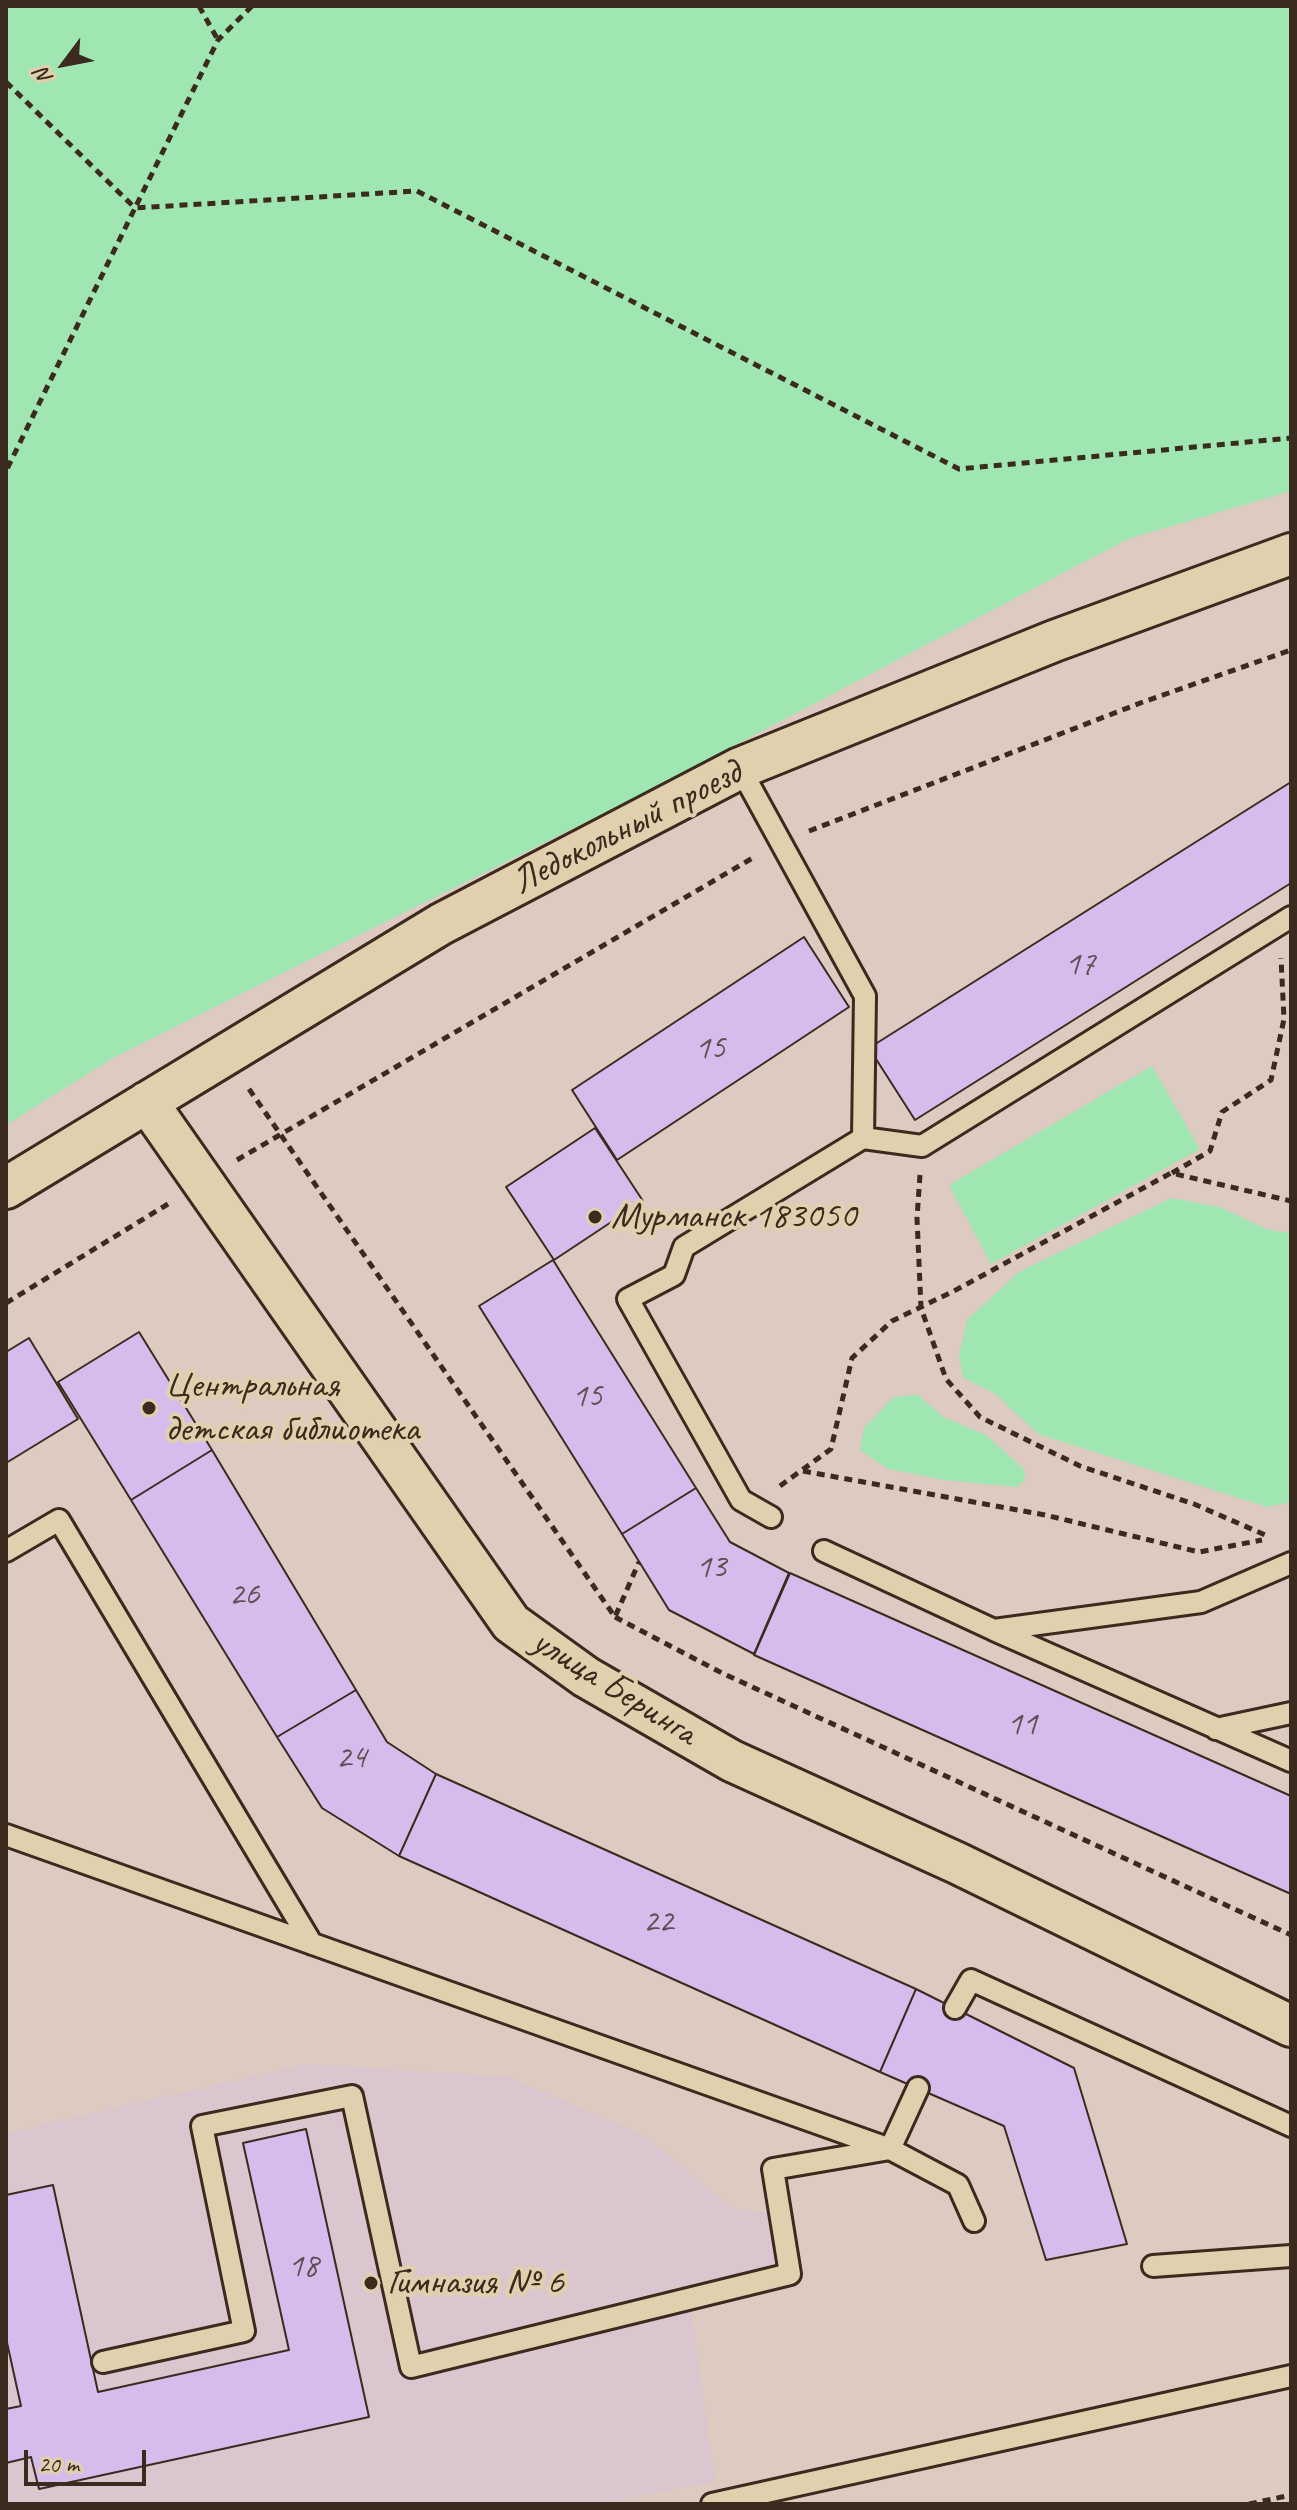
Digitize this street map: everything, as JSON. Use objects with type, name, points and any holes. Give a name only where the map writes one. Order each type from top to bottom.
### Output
[{"type":"street","name":"Ледокольный проезд","points":[[6,1188],[441,924],[740,768],[1054,641],[1291,554]]},
{"type":"street","name":"улица Беринга","points":[[147,1102],[511,1623],[586,1677],[732,1761],[957,1863],[1291,2026]]},
{"type":"lane","points":[[740,768],[865,996],[863,1138]]},
{"type":"lane","points":[[771,1517],[741,1500],[628,1299],[674,1275],[684,1247],[863,1138],[922,1146],[1287,919]]},
{"type":"lane","points":[[6,1551],[59,1520],[312,1944]]},
{"type":"lane","points":[[824,1551],[1291,1761]]},
{"type":"lane","points":[[994,1630],[1201,1602],[1286,1556]]},
{"type":"lane","points":[[1216,1729],[1291,1713]]},
{"type":"lane","points":[[6,1835],[890,2149],[958,2185],[974,2221]]},
{"type":"lane","points":[[955,2008],[971,1980],[1291,2126]]},
{"type":"lane","points":[[890,2149],[918,2088]]},
{"type":"lane","points":[[103,2362],[244,2331],[202,2126],[352,2096],[411,2367],[790,2274],[773,2169],[890,2149]]},
{"type":"lane","points":[[1153,2266],[1291,2256]]},
{"type":"lane","points":[[712,2504],[1291,2376]]},
{"type":"path","points":[[199,6],[218,40]]},
{"type":"path","points":[[6,471],[218,40],[252,6]]},
{"type":"path","points":[[6,82],[135,208],[417,191],[959,469],[1291,438]]},
{"type":"path","points":[[6,1303],[204,1183],[280,1133],[780,842],[1143,702],[1291,650]]},
{"type":"path","points":[[741,1500],[789,1482],[831,1449],[852,1358],[892,1321],[1210,1151],[1222,1112],[1271,1080],[1284,1019],[1281,955],[1287,919]]},
{"type":"path","points":[[225,1055],[615,1617],[722,1673],[1291,1935]]},
{"type":"path","points":[[922,1146],[917,1218],[921,1308],[946,1379],[980,1417],[1080,1466],[1194,1504],[1271,1538],[1286,1556]]},
{"type":"path","points":[[1171,1173],[1291,1201]]},
{"type":"path","points":[[803,1471],[1045,1515],[1199,1552],[1271,1538]]},
{"type":"path","points":[[615,1617],[639,1562]]},
{"type":"path","points":[[1249,2504],[1291,2495]]},
{"type":"shaded area","name":"Гимназия № 6","points":[[307,2064],[508,2077],[645,2136],[733,2209],[787,2214],[784,2271],[689,2295],[715,2481],[603,2504],[6,2504],[6,2133]]},
{"type":"green space","points":[[6,6],[1291,6],[1291,491],[1128,539],[642,794],[113,1058],[6,1125]]},
{"type":"green space","points":[[1152,1066],[1200,1149],[991,1264],[949,1185]]},
{"type":"green space","points":[[1171,1198],[1219,1207],[1269,1230],[1291,1233],[1291,1502],[1267,1507],[1038,1434],[994,1393],[963,1378],[959,1356],[967,1320],[1019,1272]]},
{"type":"green space","points":[[918,1395],[943,1417],[986,1435],[1024,1469],[1025,1480],[1017,1487],[944,1480],[888,1469],[860,1450],[864,1428],[894,1397]]},
{"type":"building","points":[[1291,782],[1291,883],[915,1120],[869,1048]]},
{"type":"building","points":[[804,937],[849,1007],[617,1160],[572,1090]]},
{"type":"building","points":[[595,1128],[643,1201],[554,1260],[506,1187]]},
{"type":"building","points":[[553,1260],[696,1488],[622,1534],[479,1306]]},
{"type":"building","points":[[139,1332],[212,1450],[131,1500],[58,1382]]},
{"type":"building","points":[[29,1338],[78,1419],[6,1463],[6,1352]]},
{"type":"building","points":[[212,1450],[356,1690],[277,1737],[131,1500]]},
{"type":"building","points":[[696,1488],[730,1542],[789,1573],[754,1654],[669,1610],[622,1534]]},
{"type":"building","points":[[790,1573],[1291,1796],[1291,1894],[754,1655]]},
{"type":"building","points":[[356,1690],[387,1742],[436,1774],[399,1856],[322,1808],[277,1737]]},
{"type":"building","points":[[436,1774],[916,1989],[880,2072],[399,1856]]},
{"type":"building","points":[[916,1989],[1074,2068],[1127,2244],[1046,2260],[1004,2126],[880,2072]]},
{"type":"building","points":[[306,2129],[369,2417],[39,2489],[31,2457],[6,2463],[6,2409],[21,2406],[6,2338],[6,2195],[53,2185],[98,2392],[289,2350],[243,2143]]},
{"type":"place","name":"Мурманск 183050","points":[[595,1217]]},
{"type":"place","name":"Центральная детская библиотека","points":[[149,1408]]},
{"type":"place","name":"Гимназия № 6","points":[[371,2283]]}]
